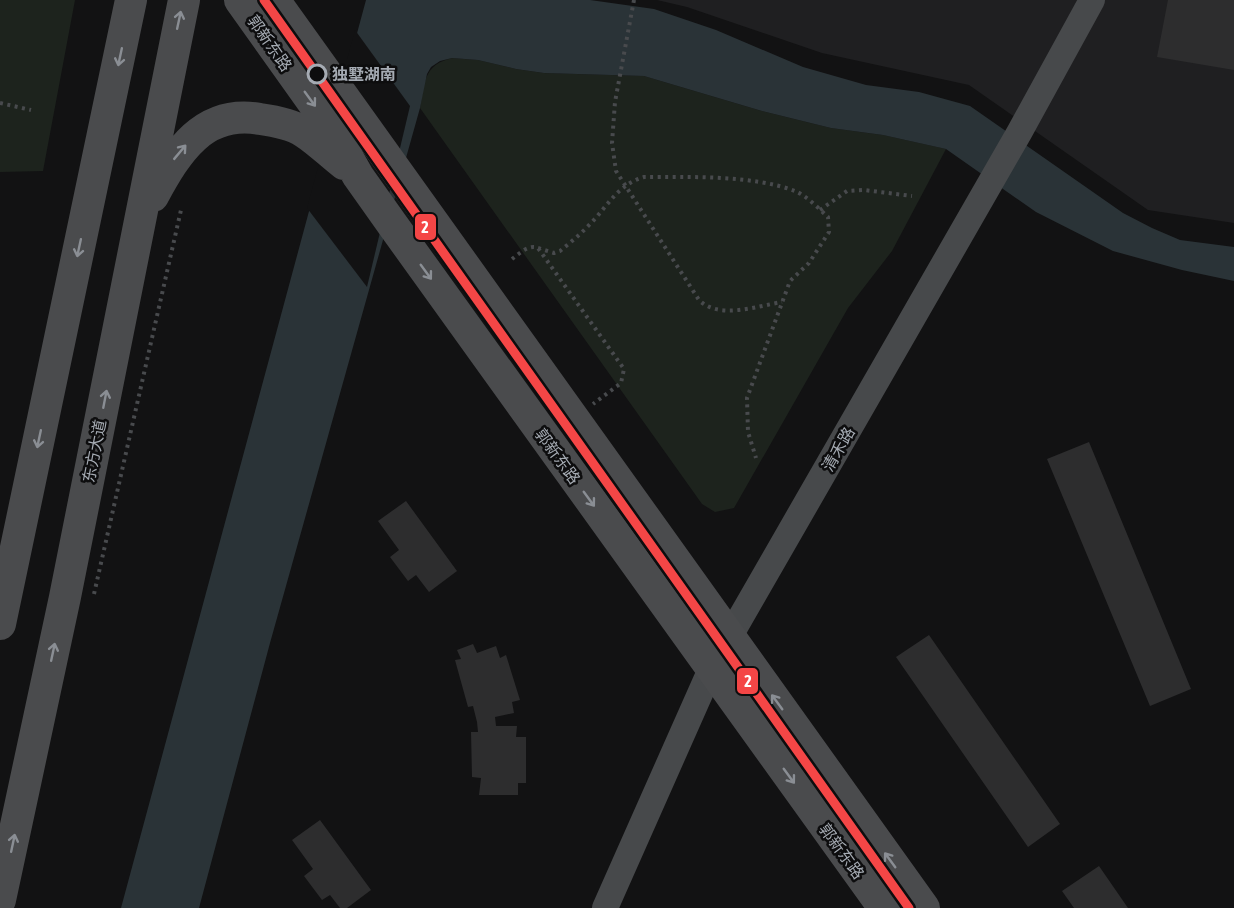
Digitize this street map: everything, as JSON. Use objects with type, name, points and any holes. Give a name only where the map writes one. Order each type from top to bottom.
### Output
[{"type":"main road","points":[[0,624],[131,0]]},
{"type":"main road","name":"东方大道","points":[[0,900],[67,586],[183,0]]},
{"type":"main road","name":"郭新东路","points":[[240,0],[324,134],[358,176],[884,908]]},
{"type":"main road","name":"郭新东路","points":[[274,0],[924,908]]},
{"type":"main road","points":[[140,220],[171,162],[195,137],[218,122],[230,117],[242,116],[292,126],[305,133],[324,134]]},
{"type":"street","name":"清禾路","points":[[605,908],[711,669],[1092,0]]},
{"type":"path","points":[[634,0],[615,102],[616,171],[699,300],[707,308],[724,311],[782,302]]},
{"type":"path","points":[[0,103],[31,110]]},
{"type":"path","points":[[512,259],[534,246],[554,253],[560,251],[592,222],[612,197],[626,186],[644,177],[759,181],[797,192],[820,210],[828,217],[829,232],[809,263],[790,281],[747,398],[748,432],[756,458]]},
{"type":"path","points":[[820,210],[847,191],[864,190],[912,196]]},
{"type":"path","points":[[92,606],[181,210]]},
{"type":"path","points":[[538,248],[624,369],[621,383],[592,405]]},
{"type":"shaded area","points":[[0,0],[75,0],[43,171],[0,172]]},
{"type":"shaded area","points":[[366,0],[590,0],[654,9],[716,30],[803,67],[866,85],[919,92],[970,106],[1123,213],[1180,240],[1234,247],[1234,281],[1182,270],[1113,251],[1036,212],[946,149],[883,135],[831,128],[762,111],[644,76],[544,73],[478,60],[452,58],[440,61],[431,67],[427,74],[420,108],[270,643],[199,908],[121,908]]},
{"type":"shaded area","points":[[657,0],[1234,0],[1234,223],[1148,210],[969,85],[822,53],[687,7]]},
{"type":"shaded area","points":[[452,58],[478,60],[544,73],[644,76],[762,111],[831,128],[883,135],[946,149],[892,251],[848,308],[734,508],[715,512],[702,504],[420,108],[430,70],[435,65]]},
{"type":"pier","points":[[355,30],[410,106],[367,287],[307,208]]},
{"type":"building","points":[[1168,0],[1234,0],[1234,70],[1157,57]]},
{"type":"building","points":[[1089,442],[1191,689],[1150,706],[1047,459]]},
{"type":"building","points":[[406,501],[457,571],[429,592],[416,575],[408,581],[390,557],[399,550],[378,521]]},
{"type":"building","points":[[929,635],[1060,824],[1028,847],[896,657]]},
{"type":"building","points":[[473,644],[477,653],[496,646],[500,658],[506,655],[520,700],[512,702],[514,713],[495,717],[496,726],[517,726],[516,737],[526,737],[526,783],[518,783],[518,795],[479,795],[481,778],[472,777],[471,732],[478,732],[477,722],[473,706],[468,707],[455,660],[461,659],[457,650]]},
{"type":"building","points":[[320,820],[371,890],[347,908],[340,908],[330,895],[322,900],[304,876],[313,869],[292,840]]},
{"type":"building","points":[[1099,866],[1128,908],[1074,908],[1062,891]]},
{"type":"transit line","name":"2","points":[[264,0],[909,908]]},
{"type":"place","name":"独墅湖南","points":[[317,74]]}]
